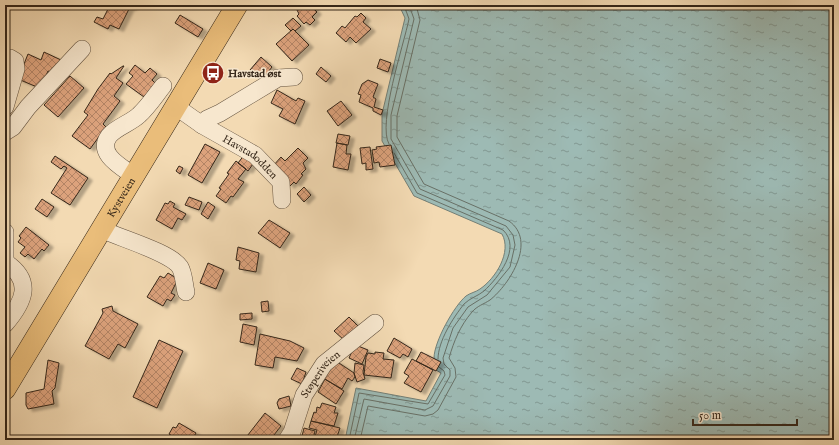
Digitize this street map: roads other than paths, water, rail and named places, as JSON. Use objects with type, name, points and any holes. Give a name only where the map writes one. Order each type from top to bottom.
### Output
[{"type":"main road","name":"Kystveien","points":[[5,389],[237,5]]},
{"type":"street","points":[[5,132],[13,127],[28,107],[82,49]]},
{"type":"street","points":[[5,59],[10,58],[15,61],[16,69],[5,107]]},
{"type":"street","points":[[202,125],[207,119],[278,78],[294,77]]},
{"type":"street","points":[[134,176],[113,160],[107,153],[105,146],[109,136],[140,115],[163,86]]},
{"type":"street","name":"Havstadodden","points":[[175,106],[202,125],[255,155],[280,182],[282,189],[282,200]]},
{"type":"street","points":[[101,229],[149,248],[178,264],[181,269],[186,292]]},
{"type":"street","points":[[5,232],[5,262],[15,268],[22,279],[23,285],[22,297],[18,309],[5,324]]},
{"type":"street","name":"Støperiveien","points":[[286,440],[292,432],[304,395],[324,364],[375,324]]},
{"type":"water","points":[[399,5],[834,5],[834,440],[345,440],[356,388],[426,401],[441,373],[436,370],[434,358],[437,343],[441,334],[461,301],[466,296],[480,289],[497,272],[504,256],[505,249],[505,241],[502,234],[414,196],[382,141],[382,114],[405,18]]},
{"type":"place","name":"Havstad øst","points":[[213,73]]}]
